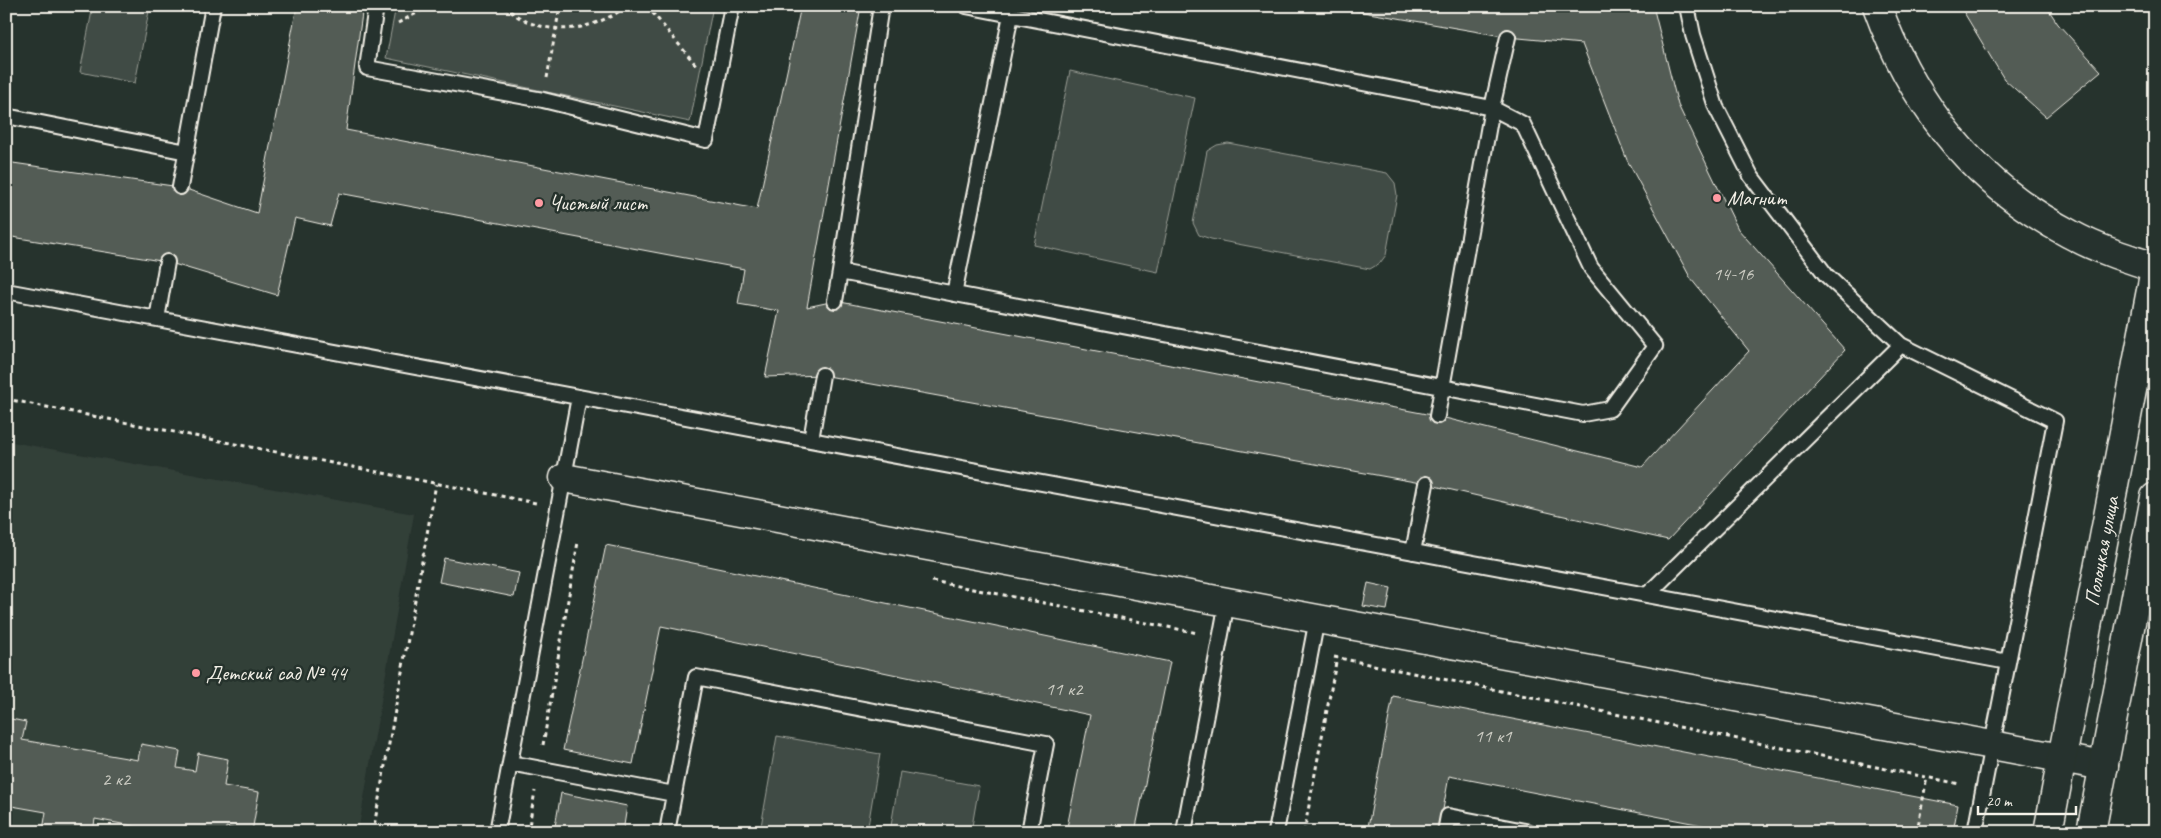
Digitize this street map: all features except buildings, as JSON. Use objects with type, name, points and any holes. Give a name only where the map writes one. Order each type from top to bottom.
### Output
[{"type":"street","points":[[1877,6],[1888,39],[1909,80],[1933,118],[1995,184],[2031,212],[2071,235],[2112,253],[2155,268]]},
{"type":"street","name":"Полоцкая улица","points":[[2048,832],[2155,268]]},
{"type":"street","points":[[564,478],[2104,766]]},
{"type":"street","name":"Полоцкая улица","points":[[2092,832],[2155,497]]},
{"type":"lane","points":[[180,187],[213,6]]},
{"type":"lane","points":[[376,6],[367,68],[543,100],[706,140],[732,6]]},
{"type":"lane","points":[[835,301],[881,6]]},
{"type":"lane","points":[[840,272],[1583,414],[1610,409],[1655,346],[1591,268],[1523,124],[1492,108],[966,6]]},
{"type":"lane","points":[[1687,6],[1693,35],[1716,107],[1751,176],[1826,276],[1901,345],[2055,421],[1975,832]]},
{"type":"lane","points":[[954,294],[1011,15]]},
{"type":"lane","points":[[1437,416],[1492,108],[1508,36]]},
{"type":"lane","points":[[6,116],[187,152]]},
{"type":"lane","points":[[157,319],[168,262]]},
{"type":"lane","points":[[6,291],[2008,662]]},
{"type":"lane","points":[[1648,595],[1901,345]]},
{"type":"lane","points":[[811,440],[822,375]]},
{"type":"lane","points":[[497,832],[579,397]]},
{"type":"lane","points":[[1413,552],[1426,484]]},
{"type":"lane","points":[[1184,832],[1227,602]]},
{"type":"lane","points":[[1276,832],[1317,619]]},
{"type":"lane","points":[[667,832],[696,677],[1046,744],[1029,832]]},
{"type":"lane","points":[[510,763],[674,794]]},
{"type":"lane","points":[[1445,832],[1448,816],[1530,832]]},
{"type":"path","points":[[371,38],[430,6]]},
{"type":"path","points":[[504,6],[524,20],[555,29],[583,28],[610,19],[627,6]]},
{"type":"path","points":[[543,100],[560,6]]},
{"type":"path","points":[[647,6],[716,88]]},
{"type":"path","points":[[373,832],[436,484]]},
{"type":"path","points":[[528,832],[580,532]]},
{"type":"path","points":[[1311,652],[1983,789]]},
{"type":"path","points":[[1304,832],[1337,658]]},
{"type":"path","points":[[1917,832],[1927,777]]},
{"type":"shaded area","points":[[93,6],[150,6],[135,83],[80,72]]},
{"type":"shaded area","points":[[396,6],[713,6],[690,122],[386,58]]},
{"type":"shaded area","points":[[1070,71],[1195,98],[1158,272],[1034,245]]},
{"type":"shaded area","points":[[1228,143],[1387,173],[1395,183],[1397,195],[1386,255],[1380,263],[1370,269],[1211,239],[1199,235],[1193,223],[1207,151],[1217,145]]},
{"type":"shaded area","name":"Детский сад № 44","points":[[6,441],[414,514],[358,832],[6,832]]},
{"type":"shaded area","points":[[777,736],[880,754],[867,832],[760,832]]},
{"type":"shaded area","points":[[900,772],[979,786],[971,832],[890,832]]},
{"type":"place","name":"Магнит","points":[[1717,198]]},
{"type":"place","name":"Чистый лист","points":[[539,203]]},
{"type":"place","name":"Детский сад № 44","points":[[196,673]]}]
